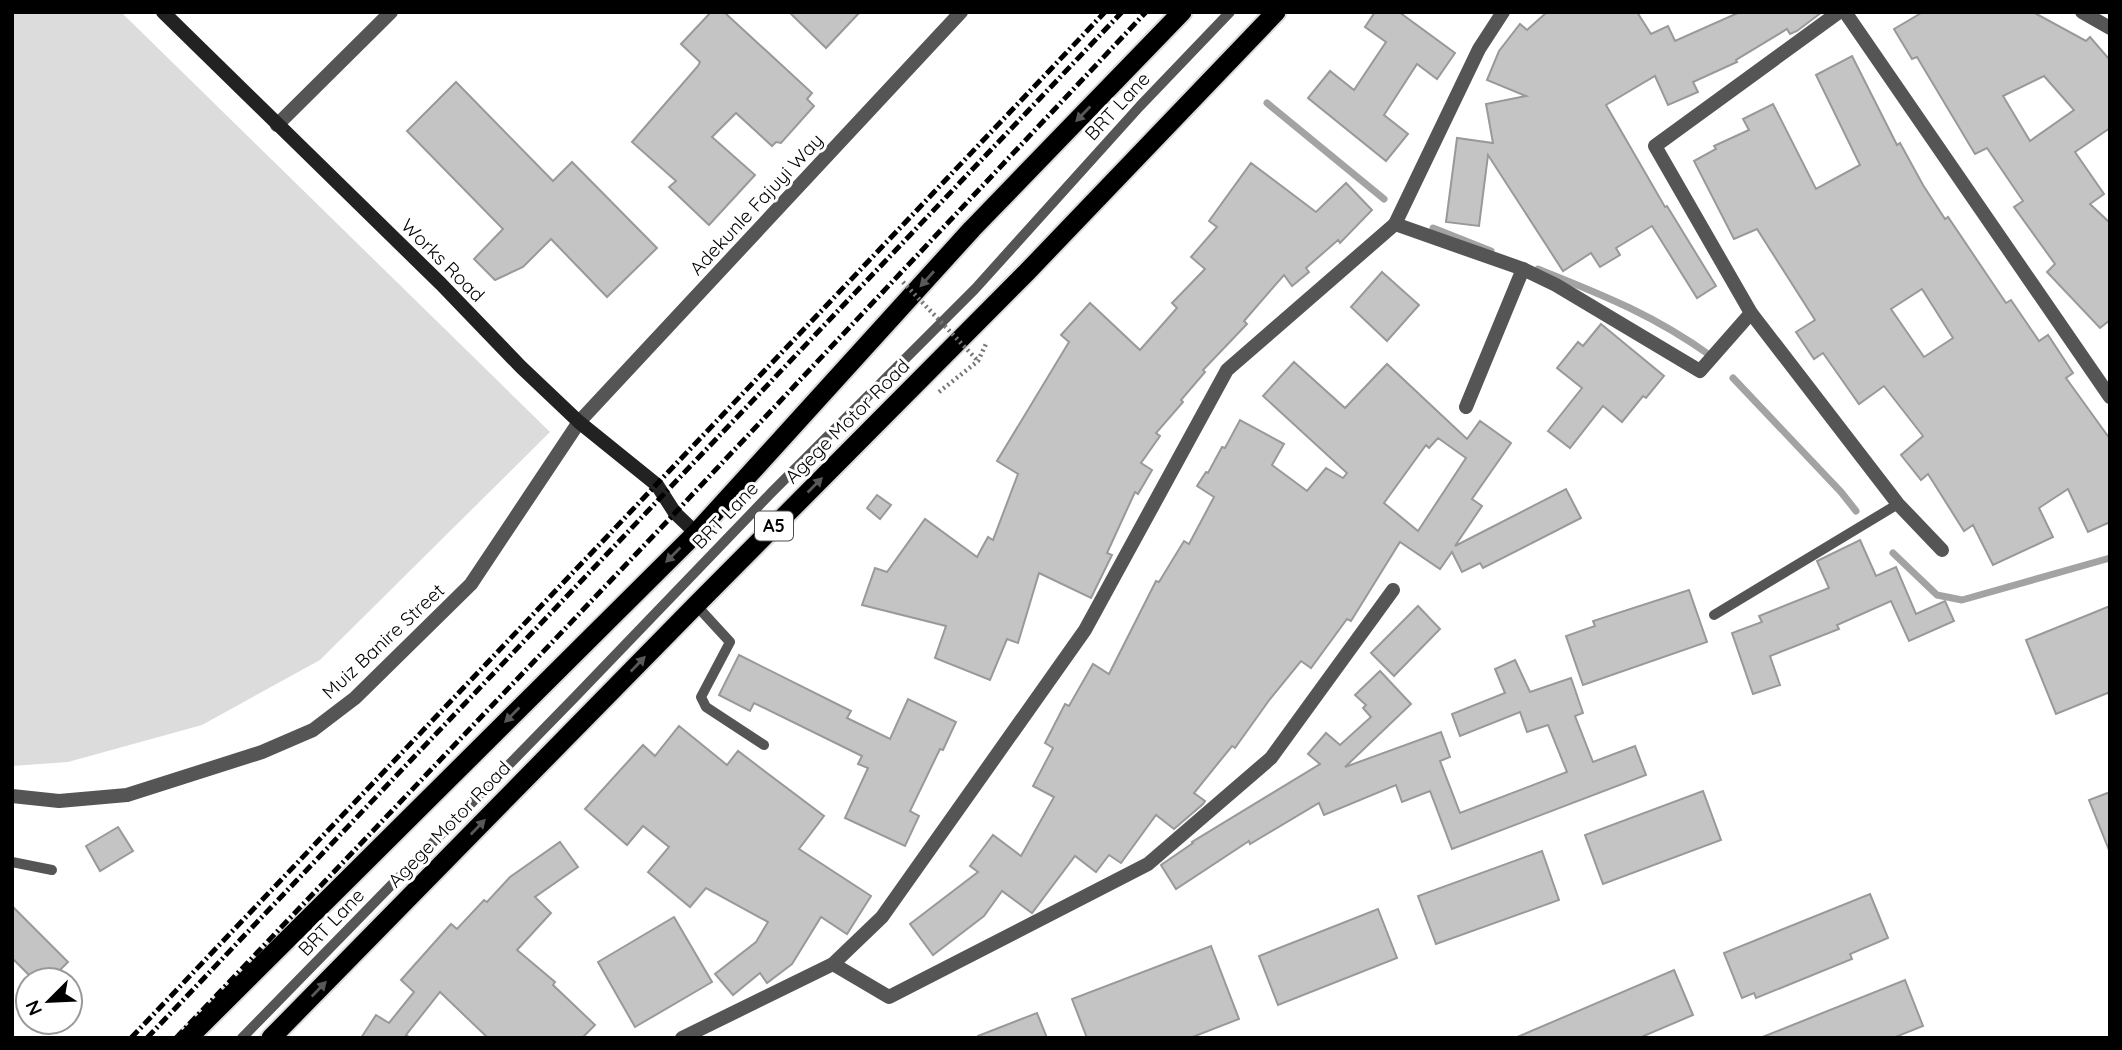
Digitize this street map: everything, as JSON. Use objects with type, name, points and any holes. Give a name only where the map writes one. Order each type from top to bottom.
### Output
[{"type":"highway","name":"Agege Motor Road","points":[[188,1038],[696,533],[972,229],[1182,12]]},
{"type":"highway","name":"Agege Motor Road","points":[[271,1038],[1027,272],[1276,12]]},
{"type":"main road","name":"Works Road","points":[[163,12],[579,422],[657,485],[675,513],[696,533]]},
{"type":"street","points":[[277,125],[391,12]]},
{"type":"street","name":"Adekunle Fajuyi Way","points":[[579,422],[961,12]]},
{"type":"street","points":[[682,1038],[833,964],[882,917],[1085,630],[1227,370],[1395,224],[1479,49],[1503,12]]},
{"type":"street","points":[[1839,12],[1655,146],[1752,313],[1898,504],[1942,550]]},
{"type":"street","points":[[1845,12],[2110,397]]},
{"type":"street","points":[[2082,12],[2110,28]]},
{"type":"street","points":[[1395,224],[1523,269],[1556,285],[1700,371],[1752,313]]},
{"type":"street","points":[[1466,407],[1523,269]]},
{"type":"street","name":"Muiz Banire Street","points":[[12,796],[59,801],[127,795],[262,752],[313,730],[355,698],[471,584],[579,422]]},
{"type":"street","points":[[833,964],[889,997],[1148,864],[1271,758],[1393,590]]},
{"type":"lane","name":"BRT Lane","points":[[242,1038],[772,492],[975,289],[1140,106],[1230,12]]},
{"type":"lane","points":[[1714,615],[1898,504]]},
{"type":"lane","points":[[696,605],[730,642],[701,697],[706,707],[764,745]]},
{"type":"lane","points":[[12,862],[52,870]]},
{"type":"path","points":[[903,282],[978,361]]},
{"type":"shaded area","points":[[12,12],[121,12],[550,432],[320,660],[202,725],[68,762],[12,766]]},
{"type":"building","points":[[711,12],[724,12],[812,93],[807,99],[814,106],[781,143],[776,142],[772,146],[736,113],[712,137],[755,175],[709,225],[669,187],[676,181],[632,142],[698,66],[700,62],[681,44]]},
{"type":"building","points":[[789,12],[860,12],[826,48]]},
{"type":"building","points":[[1375,12],[1399,12],[1455,53],[1437,79],[1417,64],[1384,115],[1408,134],[1386,161],[1308,98],[1330,71],[1354,90],[1386,42],[1365,27]]},
{"type":"building","points":[[1547,12],[1637,12],[1651,34],[1668,26],[1675,41],[1740,12],[1822,12],[1797,31],[1790,34],[1787,29],[1736,60],[1737,62],[1693,82],[1698,92],[1668,105],[1655,76],[1606,105],[1665,207],[1667,206],[1716,286],[1697,298],[1652,226],[1616,248],[1620,255],[1600,267],[1591,253],[1563,271],[1488,155],[1479,226],[1446,222],[1457,138],[1493,143],[1486,104],[1526,96],[1487,80],[1499,51],[1520,24],[1527,30]]},
{"type":"building","points":[[1923,12],[2033,12],[2086,41],[2090,37],[2110,60],[2110,128],[2075,152],[2104,194],[2090,204],[2110,223],[2110,320],[2100,328],[2047,272],[2055,264],[2014,207],[2023,201],[1987,148],[1975,154],[1917,57],[1912,59],[1894,29]],"holes":[[[2044,76],[2074,110],[2030,141],[2003,96]]]},
{"type":"building","points":[[1852,56],[1897,145],[1900,143],[1945,219],[1948,217],[2006,303],[2011,300],[2039,341],[2048,335],[2073,373],[2066,378],[2110,439],[2110,522],[2088,532],[2068,489],[2039,508],[2053,537],[1993,565],[1973,525],[1964,531],[1928,474],[1921,480],[1901,455],[1923,436],[1884,386],[1859,404],[1823,353],[1814,359],[1796,332],[1815,320],[1757,229],[1734,239],[1694,161],[1716,149],[1714,146],[1749,130],[1743,119],[1773,104],[1816,189],[1860,165],[1816,75]],"holes":[[[1922,289],[1953,338],[1924,357],[1891,309]]]},
{"type":"building","points":[[456,82],[553,181],[572,162],[657,248],[607,297],[551,239],[523,267],[495,280],[474,259],[503,229],[407,131]]},
{"type":"building","points":[[1251,163],[1316,212],[1346,183],[1372,210],[1340,243],[1338,240],[1306,268],[1309,272],[1292,286],[1284,275],[1244,321],[1247,324],[1203,370],[1205,372],[1181,400],[1183,402],[1156,433],[1160,436],[1141,463],[1152,470],[1138,494],[1135,492],[1107,553],[1112,555],[1091,598],[1039,573],[1018,643],[1007,639],[990,680],[935,658],[946,626],[862,605],[875,568],[887,572],[925,519],[977,557],[988,537],[993,540],[1018,474],[997,461],[1069,342],[1061,335],[1090,303],[1140,350],[1177,308],[1172,303],[1205,269],[1191,257],[1217,227],[1209,221]]},
{"type":"building","points":[[1382,272],[1419,305],[1387,341],[1351,307]]},
{"type":"building","points":[[1601,324],[1664,376],[1622,422],[1603,406],[1570,448],[1548,431],[1582,388],[1557,368],[1578,342],[1583,346]]},
{"type":"building","points":[[1294,362],[1345,408],[1387,364],[1467,439],[1480,421],[1511,443],[1472,499],[1482,506],[1455,546],[1566,489],[1581,518],[1483,568],[1480,563],[1462,572],[1452,552],[1440,569],[1400,542],[1351,621],[1347,619],[1311,668],[1301,661],[1235,748],[1232,746],[1194,793],[1205,801],[1203,804],[1174,829],[1156,815],[1121,863],[1109,855],[1096,872],[1075,856],[1032,913],[1002,891],[984,916],[933,955],[910,924],[978,872],[970,866],[993,835],[1021,856],[1054,797],[1033,786],[1053,748],[1045,743],[1065,704],[1069,706],[1093,664],[1109,674],[1156,581],[1159,582],[1184,541],[1189,544],[1214,497],[1197,486],[1206,472],[1208,473],[1222,447],[1225,448],[1240,420],[1284,444],[1272,465],[1307,491],[1326,468],[1343,478],[1347,473],[1263,396]],"holes":[[[1438,438],[1466,458],[1418,531],[1384,503],[1426,445],[1429,448]]]},
{"type":"building","points":[[877,495],[891,505],[880,519],[867,508]]},
{"type":"building","points":[[1860,540],[1876,576],[1896,567],[1916,614],[1945,601],[1954,621],[1909,641],[1891,601],[1837,625],[1839,629],[1770,656],[1780,685],[1753,694],[1732,633],[1762,622],[1759,616],[1829,588],[1817,561]]},
{"type":"building","points":[[1689,590],[1707,642],[1583,685],[1566,636],[1595,626],[1593,621]]},
{"type":"building","points":[[1418,606],[1440,629],[1394,676],[1371,653]]},
{"type":"building","points":[[2110,606],[2110,692],[2056,714],[2026,640]]},
{"type":"building","points":[[739,655],[851,711],[847,718],[890,739],[908,699],[956,722],[910,811],[919,816],[905,846],[845,818],[868,768],[858,764],[862,756],[754,703],[750,711],[719,695]]},
{"type":"building","points":[[1515,660],[1530,692],[1571,678],[1583,713],[1575,716],[1593,762],[1635,746],[1646,775],[1452,849],[1430,791],[1402,802],[1396,785],[1324,815],[1319,803],[1250,844],[1249,841],[1176,889],[1161,865],[1192,842],[1320,764],[1308,754],[1326,733],[1340,745],[1371,717],[1363,708],[1366,705],[1355,695],[1380,671],[1411,704],[1345,767],[1441,732],[1450,757],[1440,761],[1460,813],[1567,772],[1548,725],[1527,732],[1520,712],[1460,736],[1452,714],[1505,693],[1495,669]]},
{"type":"building","points":[[679,726],[727,765],[738,751],[824,816],[799,849],[871,896],[847,934],[821,917],[792,964],[767,983],[760,973],[733,995],[715,974],[756,942],[768,922],[706,888],[690,907],[648,872],[669,847],[643,826],[627,845],[585,809],[643,745],[655,756]]},
{"type":"building","points":[[1703,791],[1721,840],[1603,884],[1585,835]]},
{"type":"building","points":[[2110,792],[2110,850],[2109,850],[2089,800]]},
{"type":"building","points":[[118,827],[133,851],[100,871],[86,846]]},
{"type":"building","points":[[560,842],[578,867],[535,897],[551,913],[517,950],[555,982],[553,985],[595,1025],[582,1038],[488,1038],[440,992],[406,1035],[411,1038],[361,1038],[376,1015],[389,1023],[414,992],[401,980],[451,924],[457,929],[510,877]]},
{"type":"building","points":[[1542,851],[1559,900],[1436,944],[1418,896]]},
{"type":"building","points":[[1870,894],[1888,938],[1850,954],[1852,959],[1756,998],[1754,993],[1742,998],[1724,953]]},
{"type":"building","points":[[12,906],[68,962],[64,966],[20,966],[12,958]]},
{"type":"building","points":[[1378,909],[1397,958],[1278,1005],[1259,956]]},
{"type":"building","points":[[674,917],[712,982],[635,1027],[598,962]]},
{"type":"building","points":[[1211,946],[1239,1019],[1190,1038],[1087,1038],[1072,999]]},
{"type":"building","points":[[1674,970],[1693,1015],[1639,1038],[1515,1038]]},
{"type":"building","points":[[1905,980],[1923,1026],[1893,1038],[1760,1038]]},
{"type":"building","points":[[1037,1013],[1047,1038],[978,1038],[978,1036]]},
{"type":"waterway","points":[[1267,103],[1384,199]]},
{"type":"waterway","points":[[1433,228],[1491,251]]},
{"type":"waterway","points":[[1538,269],[1648,317],[1711,356]]},
{"type":"waterway","points":[[1733,378],[1856,511]]},
{"type":"waterway","points":[[1893,553],[1937,595],[1962,600],[2110,558]]},
{"type":"railway","points":[[131,1038],[1105,12]]},
{"type":"railway","points":[[147,1038],[1122,12]]},
{"type":"railway","points":[[176,1038],[1146,12]]}]
